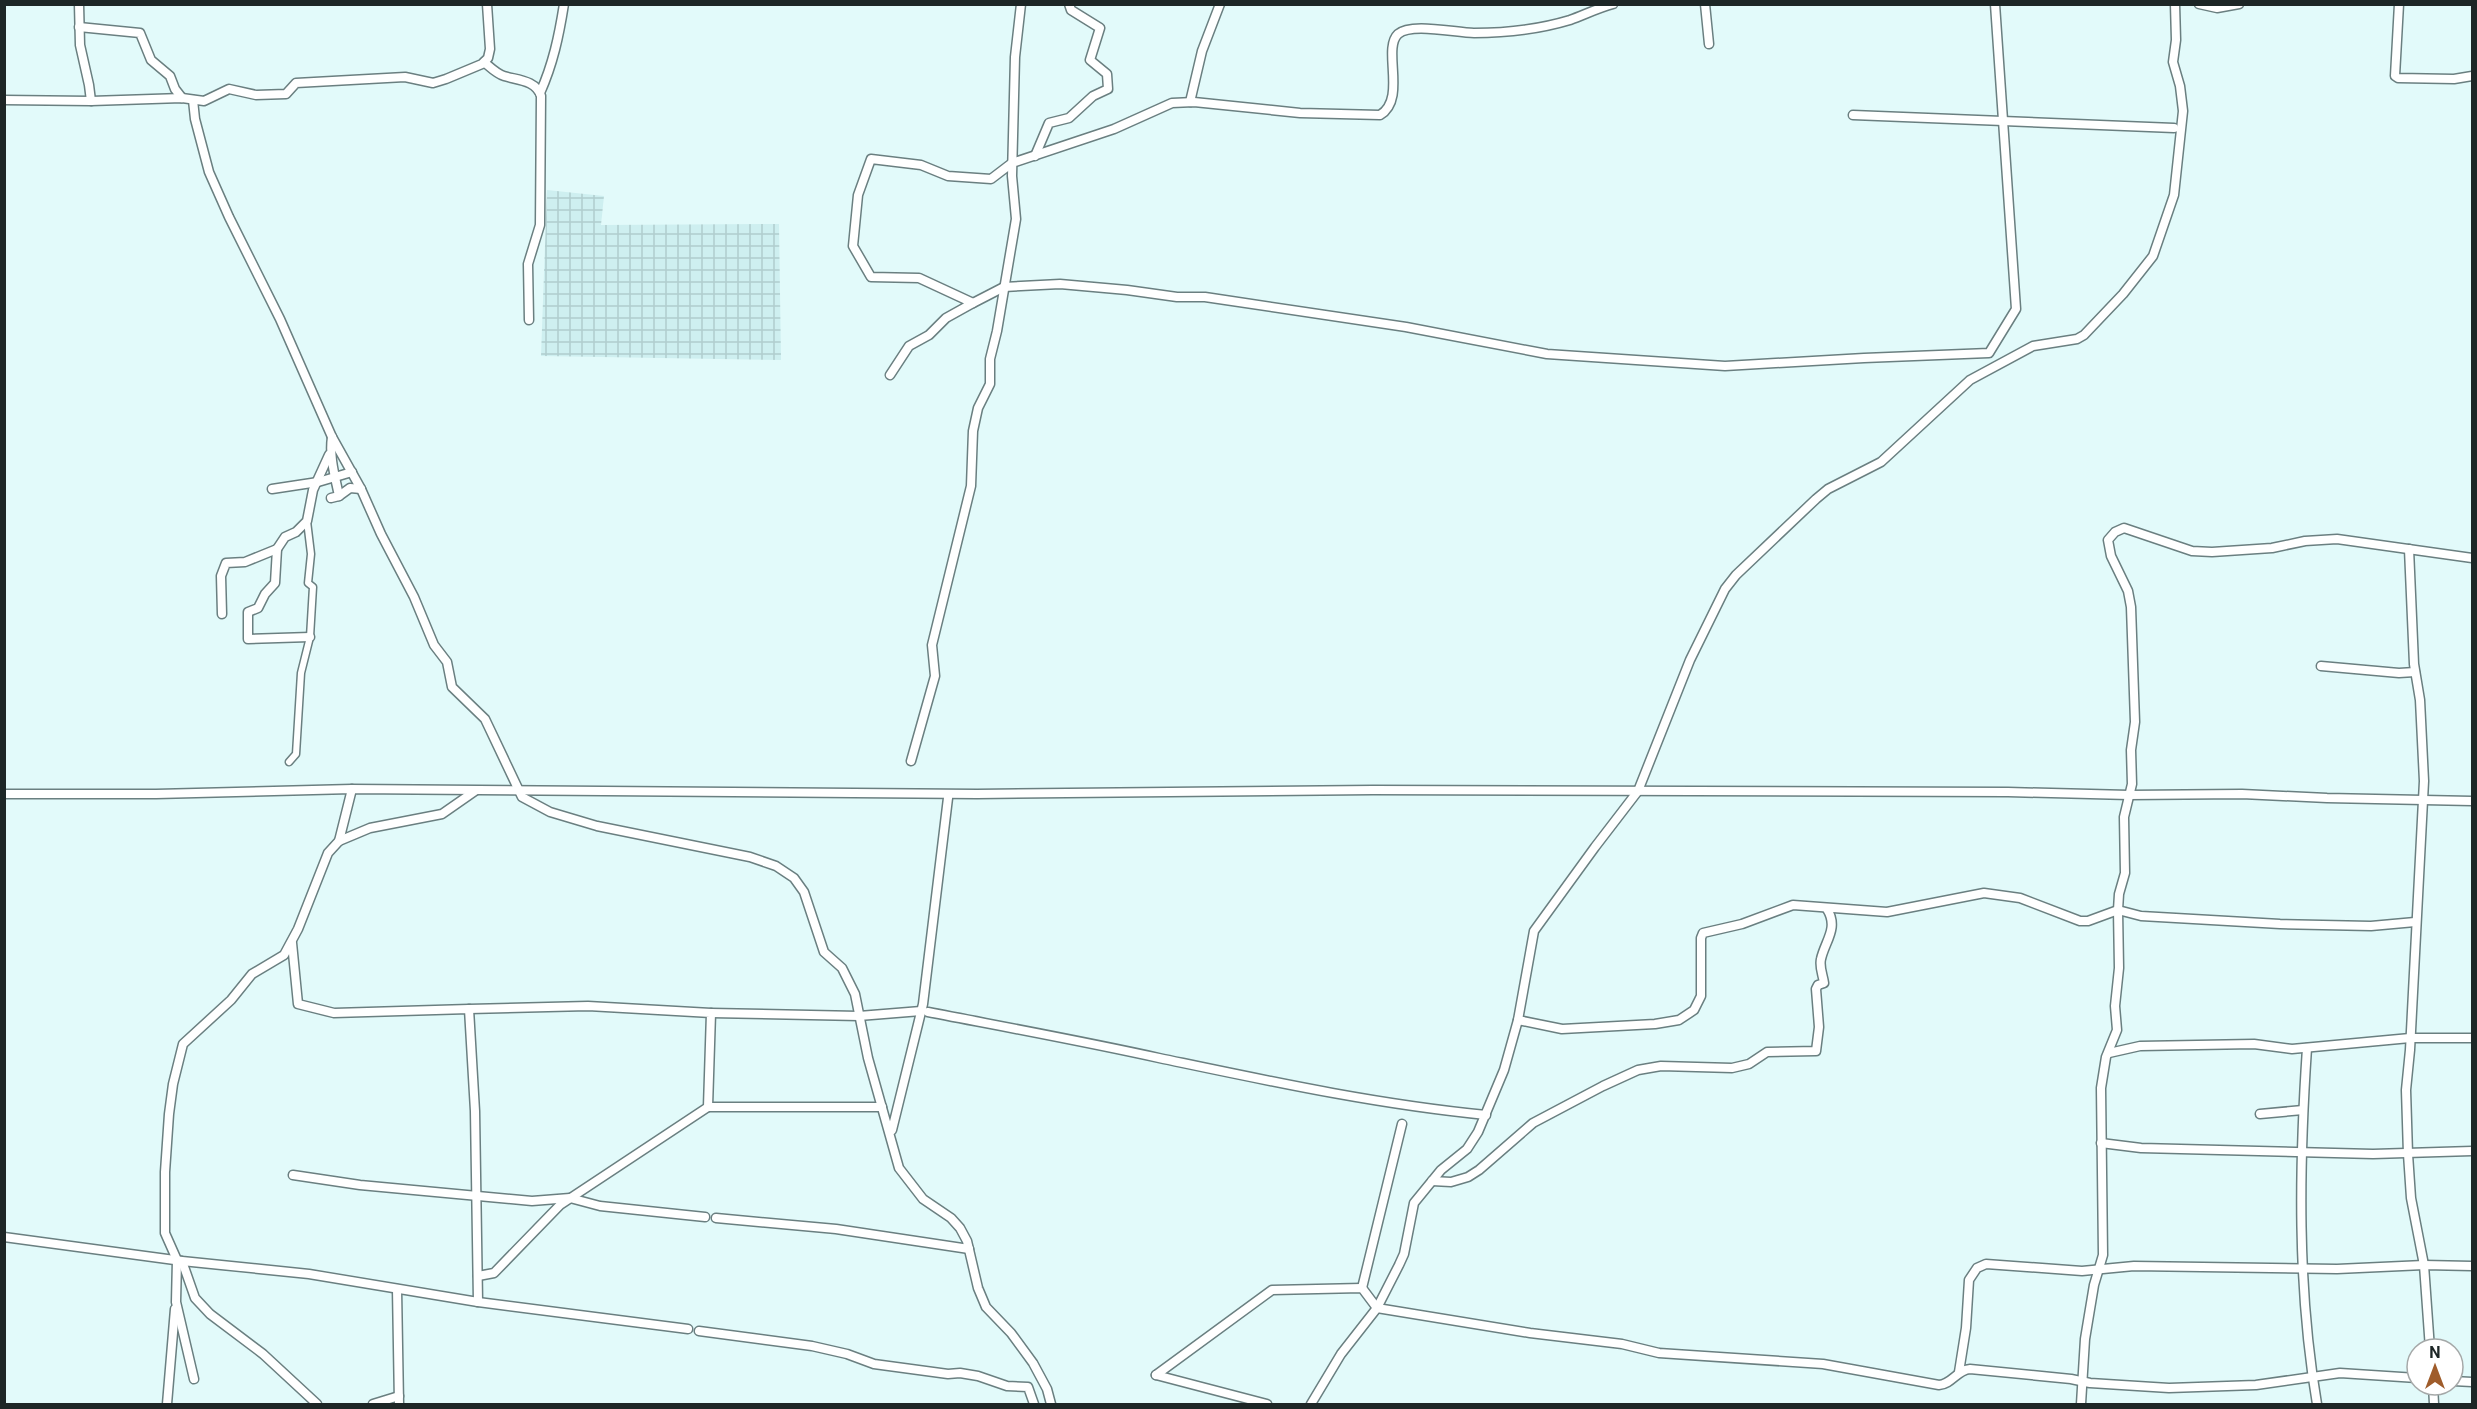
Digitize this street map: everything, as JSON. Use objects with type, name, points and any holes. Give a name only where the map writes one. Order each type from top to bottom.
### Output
[{"type":"street","points":[[79,4],[80,45],[90,85],[91,101]]},
{"type":"street","points":[[4,100],[91,101],[182,98],[206,100],[226,89],[256,95],[286,94],[296,83],[405,77],[433,83],[484,62],[488,58],[490,49],[487,4]]},
{"type":"street","points":[[529,320],[528,264],[540,225],[540,93],[551,67],[561,31],[564,4]]},
{"type":"street","points":[[911,761],[934,676],[932,645],[971,486],[973,431],[978,408],[990,384],[990,359],[998,331],[1016,219],[1012,163],[1015,57],[1022,4]]},
{"type":"street","points":[[1035,156],[1049,123],[1069,118],[1093,96],[1108,89],[1107,74],[1090,60],[1100,28],[1071,10],[1069,4]]},
{"type":"street","points":[[1190,102],[1202,51],[1220,4]]},
{"type":"street","points":[[974,303],[919,278],[871,277],[853,246],[858,195],[871,159],[921,165],[948,176],[991,179],[1012,163],[1114,129],[1172,103],[1190,102],[1309,114],[1380,115],[1386,110],[1392,98],[1393,43],[1397,34],[1403,31],[1418,28],[1474,33],[1533,28],[1570,20],[1613,4]]},
{"type":"street","points":[[1705,4],[1708,44]]},
{"type":"street","points":[[890,375],[909,346],[929,335],[946,318],[974,303],[1004,287],[1060,284],[1177,297],[1205,297],[1406,327],[1547,354],[1654,362],[1725,366],[1989,353],[2016,309],[1995,4]]},
{"type":"street","points":[[1311,1404],[1341,1354],[1377,1308],[1404,1254],[1414,1203],[1432,1181],[1470,1145],[1486,1115],[1504,1070],[1518,1020],[1534,932],[1638,791],[1690,660],[1725,589],[1736,575],[1828,489],[1881,462],[1970,380],[2033,346],[2077,339],[2084,335],[2147,265],[2158,246],[2174,195],[2182,129],[2182,97],[2173,59],[2175,4]]},
{"type":"street","points":[[2199,4],[2217,8],[2239,4]]},
{"type":"street","points":[[2399,4],[2395,76],[2398,78],[2441,79],[2472,76]]},
{"type":"street","points":[[79,27],[140,33],[150,60],[170,76],[175,89],[182,98]]},
{"type":"street","points":[[484,62],[504,76],[531,84],[540,93]]},
{"type":"street","points":[[193,100],[195,119],[209,172],[280,319],[332,437],[361,489],[381,534],[414,597],[434,645],[447,662],[452,687],[485,719],[519,792],[537,806],[567,818],[750,856],[776,866],[794,878],[804,892],[824,952],[842,968],[855,994],[868,1058],[899,1168],[923,1198],[955,1222],[969,1249],[978,1288],[986,1307],[1011,1333],[1033,1363],[1047,1389],[1051,1404]]},
{"type":"street","points":[[1853,115],[2174,128]]},
{"type":"street","points":[[289,762],[296,754],[301,673],[310,637],[313,587],[308,583],[311,554],[307,521],[313,490],[329,455],[332,437]]},
{"type":"street","points":[[329,455],[335,469],[335,497],[350,488],[361,489]]},
{"type":"street","points":[[272,489],[318,482],[352,472]]},
{"type":"street","points":[[307,521],[296,532],[285,537],[277,549],[275,583],[265,594],[258,608],[248,612],[248,639],[310,637]]},
{"type":"street","points":[[2081,1404],[2085,1340],[2094,1285],[2103,1250],[2101,1088],[2117,1030],[2115,1006],[2119,968],[2118,910],[2119,894],[2125,873],[2124,817],[2132,784],[2131,750],[2135,722],[2134,663],[2128,591],[2111,556],[2108,542],[2115,532],[2124,528],[2183,548],[2212,552],[2272,548],[2306,541],[2337,539],[2472,558]]},
{"type":"street","points":[[222,614],[221,576],[226,563],[245,562],[277,549]]},
{"type":"street","points":[[2409,549],[2415,672],[2422,729],[2423,801],[2406,1090],[2411,1198],[2424,1265],[2429,1337]]},
{"type":"street","points":[[2321,666],[2399,673],[2415,672]]},
{"type":"street","points":[[4,794],[156,794],[352,789],[977,794],[1373,790],[2242,794],[2472,801]]},
{"type":"street","points":[[339,841],[352,789]]},
{"type":"street","points":[[317,1404],[263,1354],[210,1314],[195,1298],[165,1233],[165,1172],[170,1098],[182,1046],[231,1000],[252,974],[265,964],[282,957],[291,942],[328,853],[339,841],[370,828],[442,814],[476,791]]},
{"type":"street","points":[[892,1130],[924,1012],[948,798]]},
{"type":"street","points":[[1518,1020],[1562,1029],[1655,1024],[1679,1020],[1694,1010],[1701,996],[1701,938],[1703,933],[1742,924],[1786,906],[1900,911],[1975,894],[1994,892],[2020,898],[2079,921],[2088,921],[2118,910],[2141,916],[2280,924],[2371,926],[2415,922]]},
{"type":"street","points":[[1432,1181],[1451,1182],[1468,1177],[1533,1123],[1638,1070],[1661,1066],[1732,1068],[1749,1064],[1767,1052],[1816,1051],[1819,1027],[1816,989],[1824,982],[1821,959],[1832,930],[1832,920],[1827,909]]},
{"type":"street","points":[[291,942],[298,1004],[334,1013],[588,1006],[711,1013],[859,1016],[924,1012],[1159,1058],[1290,1087],[1416,1108],[1486,1115]]},
{"type":"street","points":[[469,1009],[477,1194],[478,1302]]},
{"type":"street","points":[[708,1107],[711,1013]]},
{"type":"street","points":[[2109,1053],[2140,1046],[2254,1044],[2285,1049],[2410,1038],[2472,1038]]},
{"type":"street","points":[[2307,1048],[2303,1110],[2301,1267],[2311,1377],[2317,1404]]},
{"type":"street","points":[[478,1276],[494,1273],[560,1205],[708,1107],[882,1107]]},
{"type":"street","points":[[2260,1114],[2303,1110]]},
{"type":"street","points":[[1362,1288],[1402,1124]]},
{"type":"street","points":[[2101,1143],[2141,1148],[2408,1154],[2472,1151]]},
{"type":"street","points":[[293,1175],[360,1185],[477,1194],[532,1201],[570,1198],[600,1206],[705,1216]]},
{"type":"street","points":[[716,1218],[836,1229],[969,1249]]},
{"type":"street","points":[[4,1237],[179,1261],[309,1274],[478,1302],[688,1329]]},
{"type":"street","points":[[166,1403],[179,1261]]},
{"type":"street","points":[[1959,1372],[1966,1328],[1969,1280],[1982,1265],[2082,1271],[2134,1266],[2337,1269],[2424,1265],[2472,1266]]},
{"type":"street","points":[[1362,1288],[1377,1308],[1520,1331],[1622,1344],[1659,1353],[1823,1364],[1939,1385],[1947,1383],[1959,1372],[1975,1369],[2139,1387],[2200,1388],[2256,1385],[2340,1373],[2405,1377]]},
{"type":"street","points":[[1267,1404],[1155,1376],[1272,1290],[1362,1288]]},
{"type":"street","points":[[373,1404],[399,1400],[396,1289]]},
{"type":"street","points":[[176,1302],[194,1379]]},
{"type":"street","points":[[699,1331],[812,1346],[847,1354],[874,1364],[978,1376],[1007,1386],[1028,1387],[1034,1404]]},
{"type":"shaded area","points":[[547,190],[604,196],[601,225],[779,224],[781,360],[541,356]]}]
